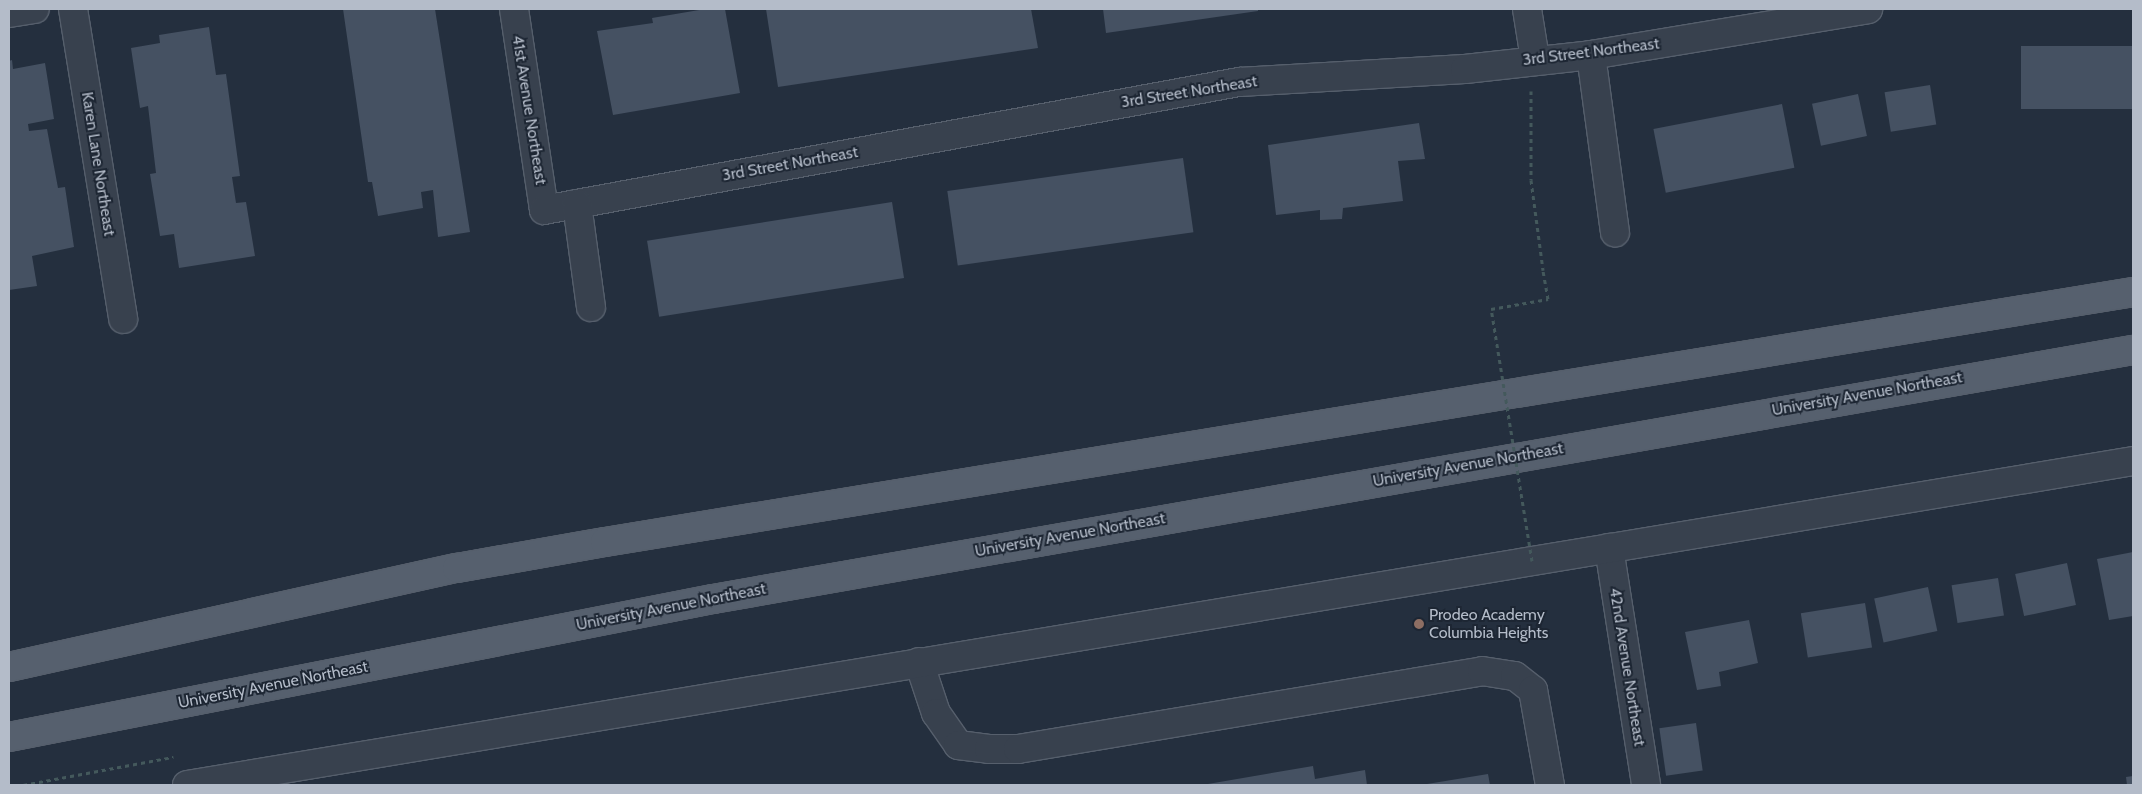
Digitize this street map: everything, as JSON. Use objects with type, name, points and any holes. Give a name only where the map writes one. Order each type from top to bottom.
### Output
[{"type":"main road","points":[[9,667],[334,594],[578,547],[2133,292]]},
{"type":"main road","name":"University Avenue Northeast","points":[[9,737],[712,599],[2133,350]]},
{"type":"street","points":[[9,13],[34,9]]},
{"type":"street","name":"Karen Lane Northeast","points":[[73,9],[123,319]]},
{"type":"street","name":"41st Avenue Northeast","points":[[514,9],[544,210]]},
{"type":"street","points":[[1527,9],[1535,59]]},
{"type":"street","name":"3rd Street Northeast","points":[[544,210],[1239,82],[1465,69],[1535,59],[1591,55],[1868,9]]},
{"type":"street","points":[[1591,55],[1616,232]]},
{"type":"street","points":[[577,204],[591,307]]},
{"type":"street","points":[[187,785],[2133,461]]},
{"type":"street","name":"42nd Avenue Northeast","points":[[1609,548],[1646,785]]},
{"type":"street","points":[[919,662],[936,714],[958,745],[1018,749],[1482,670],[1516,676],[1533,690],[1550,785]]},
{"type":"path","points":[[1532,561],[1491,310],[1548,299],[1531,180],[1529,106],[1535,59]]},
{"type":"building","points":[[343,9],[435,9],[470,232],[438,237],[433,190],[421,192],[423,208],[378,216],[372,182],[368,182]]},
{"type":"building","points":[[705,9],[725,9],[740,93],[613,115],[597,31],[653,23],[652,18]]},
{"type":"building","points":[[766,9],[1031,9],[1038,48],[778,87]]},
{"type":"building","points":[[1103,9],[1258,9],[1258,11],[1106,33]]},
{"type":"building","points":[[209,27],[216,75],[226,74],[240,176],[232,177],[236,203],[246,202],[255,256],[179,268],[174,234],[160,236],[150,174],[156,173],[148,106],[140,108],[131,48],[160,43],[159,35]]},
{"type":"building","points":[[2021,46],[2133,46],[2133,109],[2021,109]]},
{"type":"building","points":[[12,60],[13,69],[45,63],[54,119],[28,124],[29,131],[47,129],[58,188],[65,187],[74,247],[32,256],[37,286],[9,290],[9,61]]},
{"type":"building","points":[[1930,85],[1936,125],[1891,132],[1885,92]]},
{"type":"building","points":[[1858,94],[1867,136],[1821,146],[1812,104]]},
{"type":"building","points":[[1782,104],[1794,168],[1666,193],[1653,129]]},
{"type":"building","points":[[1419,123],[1425,159],[1398,161],[1403,201],[1343,208],[1342,219],[1320,220],[1320,210],[1276,215],[1268,145]]},
{"type":"building","points":[[1183,158],[1193,232],[958,265],[947,191]]},
{"type":"building","points":[[892,202],[904,278],[659,317],[647,241]]},
{"type":"building","points":[[2133,552],[2133,616],[2109,620],[2097,559]]},
{"type":"building","points":[[2067,563],[2076,605],[2024,616],[2015,574]]},
{"type":"building","points":[[1998,578],[2004,616],[1958,623],[1952,585]]},
{"type":"building","points":[[1928,587],[1937,631],[1884,642],[1874,598]]},
{"type":"building","points":[[1865,603],[1872,647],[1808,658],[1801,613]]},
{"type":"building","points":[[1749,620],[1758,663],[1719,672],[1721,686],[1697,690],[1685,632]]},
{"type":"building","points":[[1696,723],[1703,771],[1666,776],[1659,728]]},
{"type":"building","points":[[1313,766],[1315,779],[1365,770],[1367,785],[1202,785]]},
{"type":"building","points":[[1488,774],[1490,785],[1427,785],[1427,784]]},
{"type":"building","points":[[2133,776],[2133,785],[2127,785],[2126,777]]},
{"type":"place","name":"Prodeo Academy Columbia Heights","points":[[1419,624]]}]
